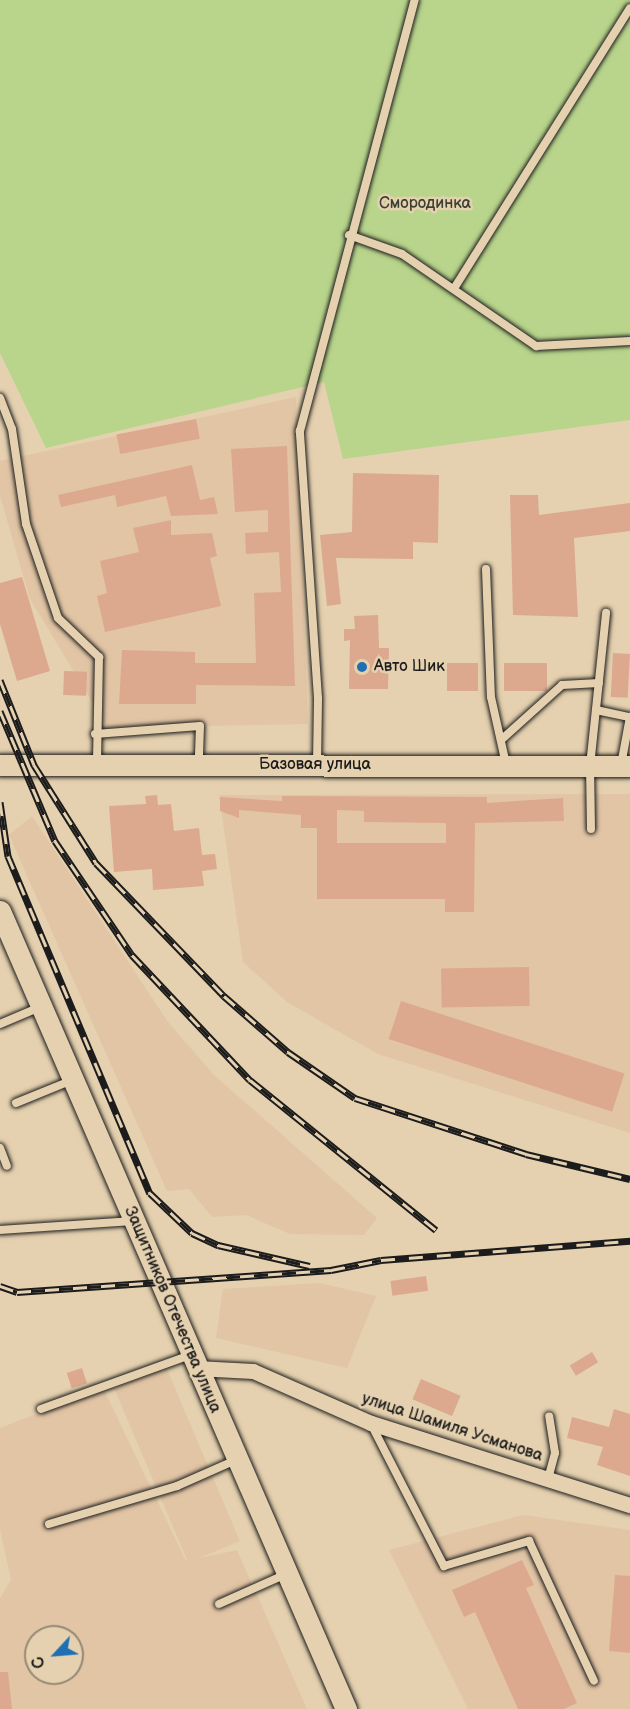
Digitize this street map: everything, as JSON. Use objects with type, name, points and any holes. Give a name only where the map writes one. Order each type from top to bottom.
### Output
[{"type":"main road","name":"Базовая улица","points":[[0,765],[626,766]]},
{"type":"main road","name":"Защитников Отечества улица","points":[[0,911],[236,1460],[346,1709]]},
{"type":"street","name":"улица Шамиля Усманова","points":[[194,1361],[253,1371],[371,1423],[630,1505]]},
{"type":"lane","points":[[316,765],[318,699],[300,431],[349,235],[415,0]]},
{"type":"lane","points":[[455,287],[630,8]]},
{"type":"lane","points":[[349,235],[402,254],[455,287],[536,346],[630,340]]},
{"type":"lane","points":[[0,398],[12,429],[26,524],[58,618],[99,657],[95,734],[97,765]]},
{"type":"lane","points":[[486,569],[491,697],[506,766]]},
{"type":"lane","points":[[591,829],[590,766],[606,613]]},
{"type":"lane","points":[[501,740],[562,686],[599,683]]},
{"type":"lane","points":[[596,710],[629,717],[626,766]]},
{"type":"lane","points":[[95,734],[200,726],[199,765]]},
{"type":"lane","points":[[0,1024],[41,1007]]},
{"type":"lane","points":[[16,1103],[72,1080]]},
{"type":"lane","points":[[0,1148],[7,1166]]},
{"type":"lane","points":[[0,1230],[133,1221]]},
{"type":"lane","points":[[41,1409],[194,1361]]},
{"type":"lane","points":[[548,1479],[555,1453],[549,1416]]},
{"type":"lane","points":[[371,1423],[444,1566],[529,1541],[594,1681]]},
{"type":"lane","points":[[49,1524],[177,1486],[236,1460]]},
{"type":"lane","points":[[219,1604],[286,1574]]},
{"type":"shaded area","points":[[296,397],[308,724],[108,728],[30,599],[0,496],[0,461]]},
{"type":"shaded area","points":[[630,794],[630,1133],[378,1054],[287,1002],[243,962],[219,795]]},
{"type":"shaded area","points":[[32,816],[168,1022],[214,1075],[377,1218],[364,1235],[290,1234],[246,1215],[212,1217],[189,1189],[167,1191],[9,835]]},
{"type":"shaded area","points":[[319,1283],[376,1296],[347,1368],[216,1338],[223,1289]]},
{"type":"shaded area","points":[[166,1367],[240,1541],[188,1563],[114,1389]]},
{"type":"shaded area","points":[[103,1388],[186,1561],[237,1550],[307,1709],[0,1709],[0,1598],[11,1580],[0,1529],[0,1428]]},
{"type":"shaded area","points":[[523,1515],[630,1530],[630,1709],[468,1709],[389,1550]]},
{"type":"green space","name":"Смородинка","points":[[0,0],[630,0],[630,420],[343,459],[324,382],[46,448],[0,353]]},
{"type":"building","points":[[196,419],[200,439],[120,454],[116,434]]},
{"type":"building","points":[[287,446],[295,686],[196,685],[196,704],[119,704],[122,650],[195,652],[195,663],[256,663],[254,593],[281,592],[279,552],[246,554],[245,533],[268,532],[268,510],[235,512],[231,449]]},
{"type":"building","points":[[192,465],[200,500],[214,497],[218,514],[171,516],[166,496],[117,507],[115,495],[61,507],[58,495]]},
{"type":"building","points":[[353,473],[439,475],[438,543],[413,542],[413,559],[336,558],[341,604],[327,606],[320,535],[352,532]]},
{"type":"building","points":[[510,495],[538,495],[539,515],[630,503],[630,531],[574,538],[578,617],[513,615]]},
{"type":"building","points":[[171,520],[171,535],[212,533],[217,556],[210,558],[221,606],[105,632],[97,596],[107,593],[100,561],[139,552],[133,528]]},
{"type":"building","points":[[22,577],[50,671],[17,681],[0,624],[0,583]]},
{"type":"building","points":[[378,615],[379,648],[389,648],[388,689],[349,689],[350,640],[344,641],[344,629],[355,629],[354,616]]},
{"type":"building","points":[[613,653],[630,654],[628,698],[611,697]]},
{"type":"building","points":[[447,663],[478,663],[478,691],[447,691]]},
{"type":"building","points":[[504,663],[547,663],[547,691],[504,691]]},
{"type":"building","points":[[64,671],[87,672],[86,696],[63,695]]},
{"type":"building","points":[[157,795],[158,805],[171,804],[174,831],[199,828],[202,855],[215,854],[217,869],[202,871],[204,886],[153,890],[152,869],[114,872],[109,806],[146,804],[145,796]]},
{"type":"building","points":[[282,796],[487,797],[487,803],[563,798],[564,821],[475,823],[474,912],[445,912],[445,899],[317,899],[317,828],[301,828],[301,815],[239,810],[239,818],[220,811],[220,797],[282,801]],"holes":[[[337,810],[364,811],[364,822],[446,823],[446,843],[337,843]]]},
{"type":"building","points":[[529,967],[530,1006],[442,1008],[441,969]]},
{"type":"building","points":[[401,1001],[624,1074],[612,1112],[389,1039]]},
{"type":"building","points":[[426,1276],[428,1291],[392,1296],[390,1281]]},
{"type":"building","points":[[592,1352],[598,1362],[576,1376],[570,1365]]},
{"type":"building","points":[[82,1368],[87,1383],[72,1388],[67,1373]]},
{"type":"building","points":[[421,1379],[461,1396],[452,1416],[412,1399]]},
{"type":"building","points":[[614,1409],[630,1414],[630,1476],[597,1465],[603,1447],[567,1438],[572,1417],[609,1427]]},
{"type":"building","points":[[522,1560],[534,1585],[526,1588],[577,1703],[564,1709],[518,1709],[475,1612],[464,1617],[452,1590]]},
{"type":"building","points":[[615,1575],[630,1576],[630,1653],[609,1651]]},
{"type":"building","points":[[0,1672],[8,1672],[12,1709],[0,1709]]},
{"type":"railway","points":[[0,680],[34,765],[96,863],[224,996],[288,1052],[355,1098],[526,1154],[630,1179]]},
{"type":"railway","points":[[0,711],[55,841],[132,955],[250,1080],[436,1230]]},
{"type":"railway","points":[[0,802],[8,856],[150,1193],[192,1233],[218,1245],[310,1266]]},
{"type":"railway","points":[[0,1286],[17,1292],[331,1270],[381,1260],[630,1241]]},
{"type":"place","name":"Авто Шик","points":[[362,667]]}]
